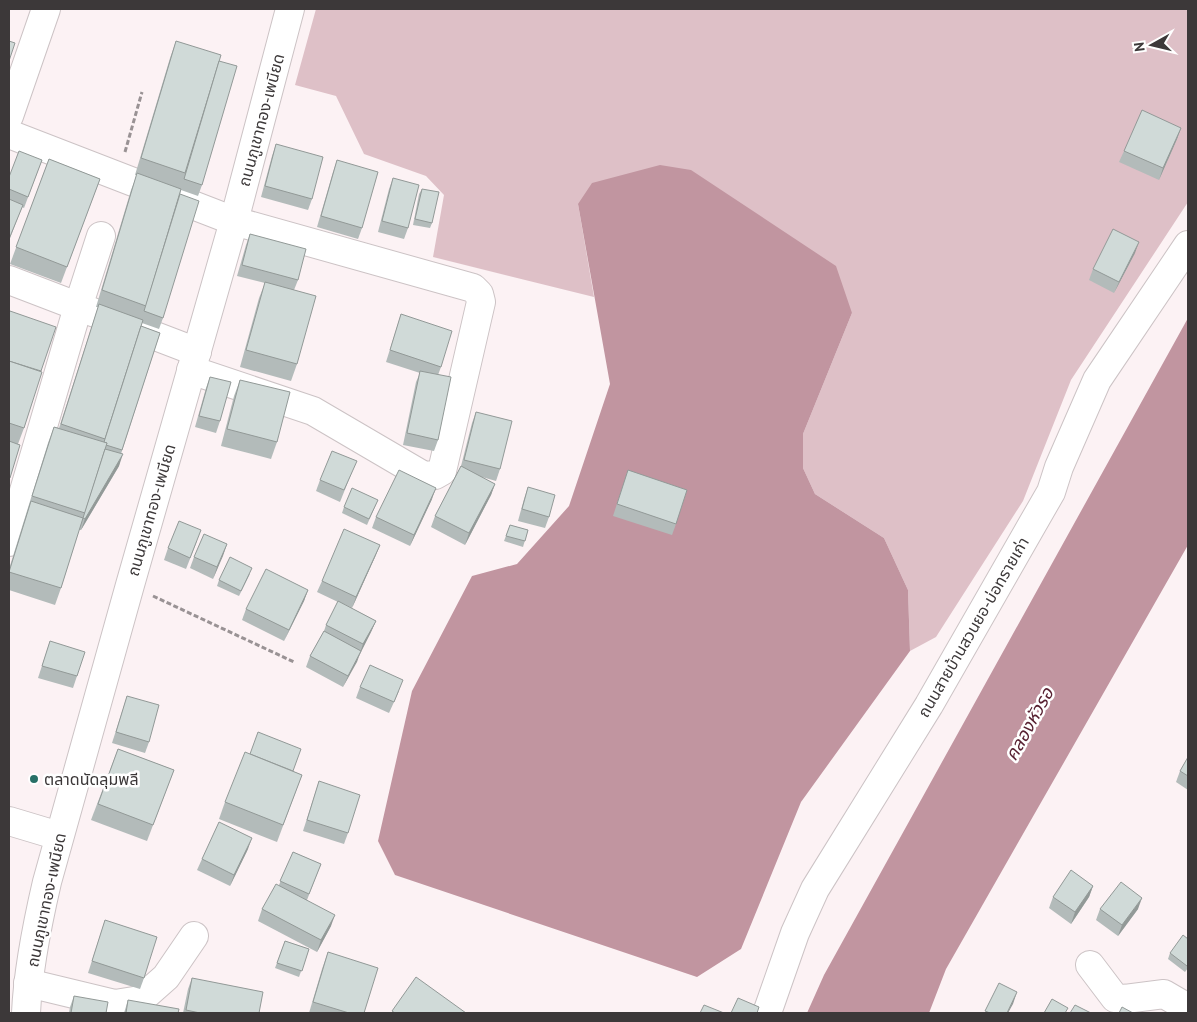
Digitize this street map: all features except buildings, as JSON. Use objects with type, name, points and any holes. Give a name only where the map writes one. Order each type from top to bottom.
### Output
[{"type":"street","points":[[9,116],[46,9]]},
{"type":"street","name":"ถนนภูเขาทอง-เพนียด","points":[[20,1012],[28,983],[37,924],[59,836],[234,221],[290,9]]},
{"type":"street","points":[[9,134],[234,221],[473,288],[479,294],[480,302],[442,470],[435,475],[424,476],[313,411],[194,361],[78,307],[9,280]]},
{"type":"street","points":[[9,542],[78,307],[101,236]]},
{"type":"street","name":"ถนนสายบ้านสวนยอ-บ่อทรายเก่า","points":[[767,1013],[801,915],[815,889],[929,705],[1046,500],[1097,380],[1188,245]]},
{"type":"street","points":[[9,820],[59,836]]},
{"type":"street","points":[[28,983],[114,1004],[140,1000],[166,976],[194,936]]},
{"type":"street","points":[[1090,965],[1115,998],[1125,999],[1164,994],[1188,1008]]},
{"type":"path","points":[[130,585],[294,662]]},
{"type":"shaded area","points":[[316,9],[1188,9],[1188,202],[1071,380],[1023,501],[936,637],[910,651],[908,590],[884,538],[815,494],[803,468],[803,434],[852,313],[578,204],[594,297],[433,257],[444,195],[426,176],[364,154],[336,96],[295,85]]},
{"type":"water","points":[[660,165],[691,170],[836,266],[852,313],[803,434],[803,468],[815,494],[884,538],[908,590],[910,651],[801,802],[741,949],[697,977],[395,875],[378,841],[412,691],[472,576],[517,564],[569,506],[610,384],[578,204],[592,183]]},
{"type":"water","name":"คลองหัวรอ","points":[[1188,318],[1188,545],[946,969],[929,1013],[807,1013],[824,975]]},
{"type":"place","name":"ตลาดนัดลุมพลี","points":[[34,779]]}]
